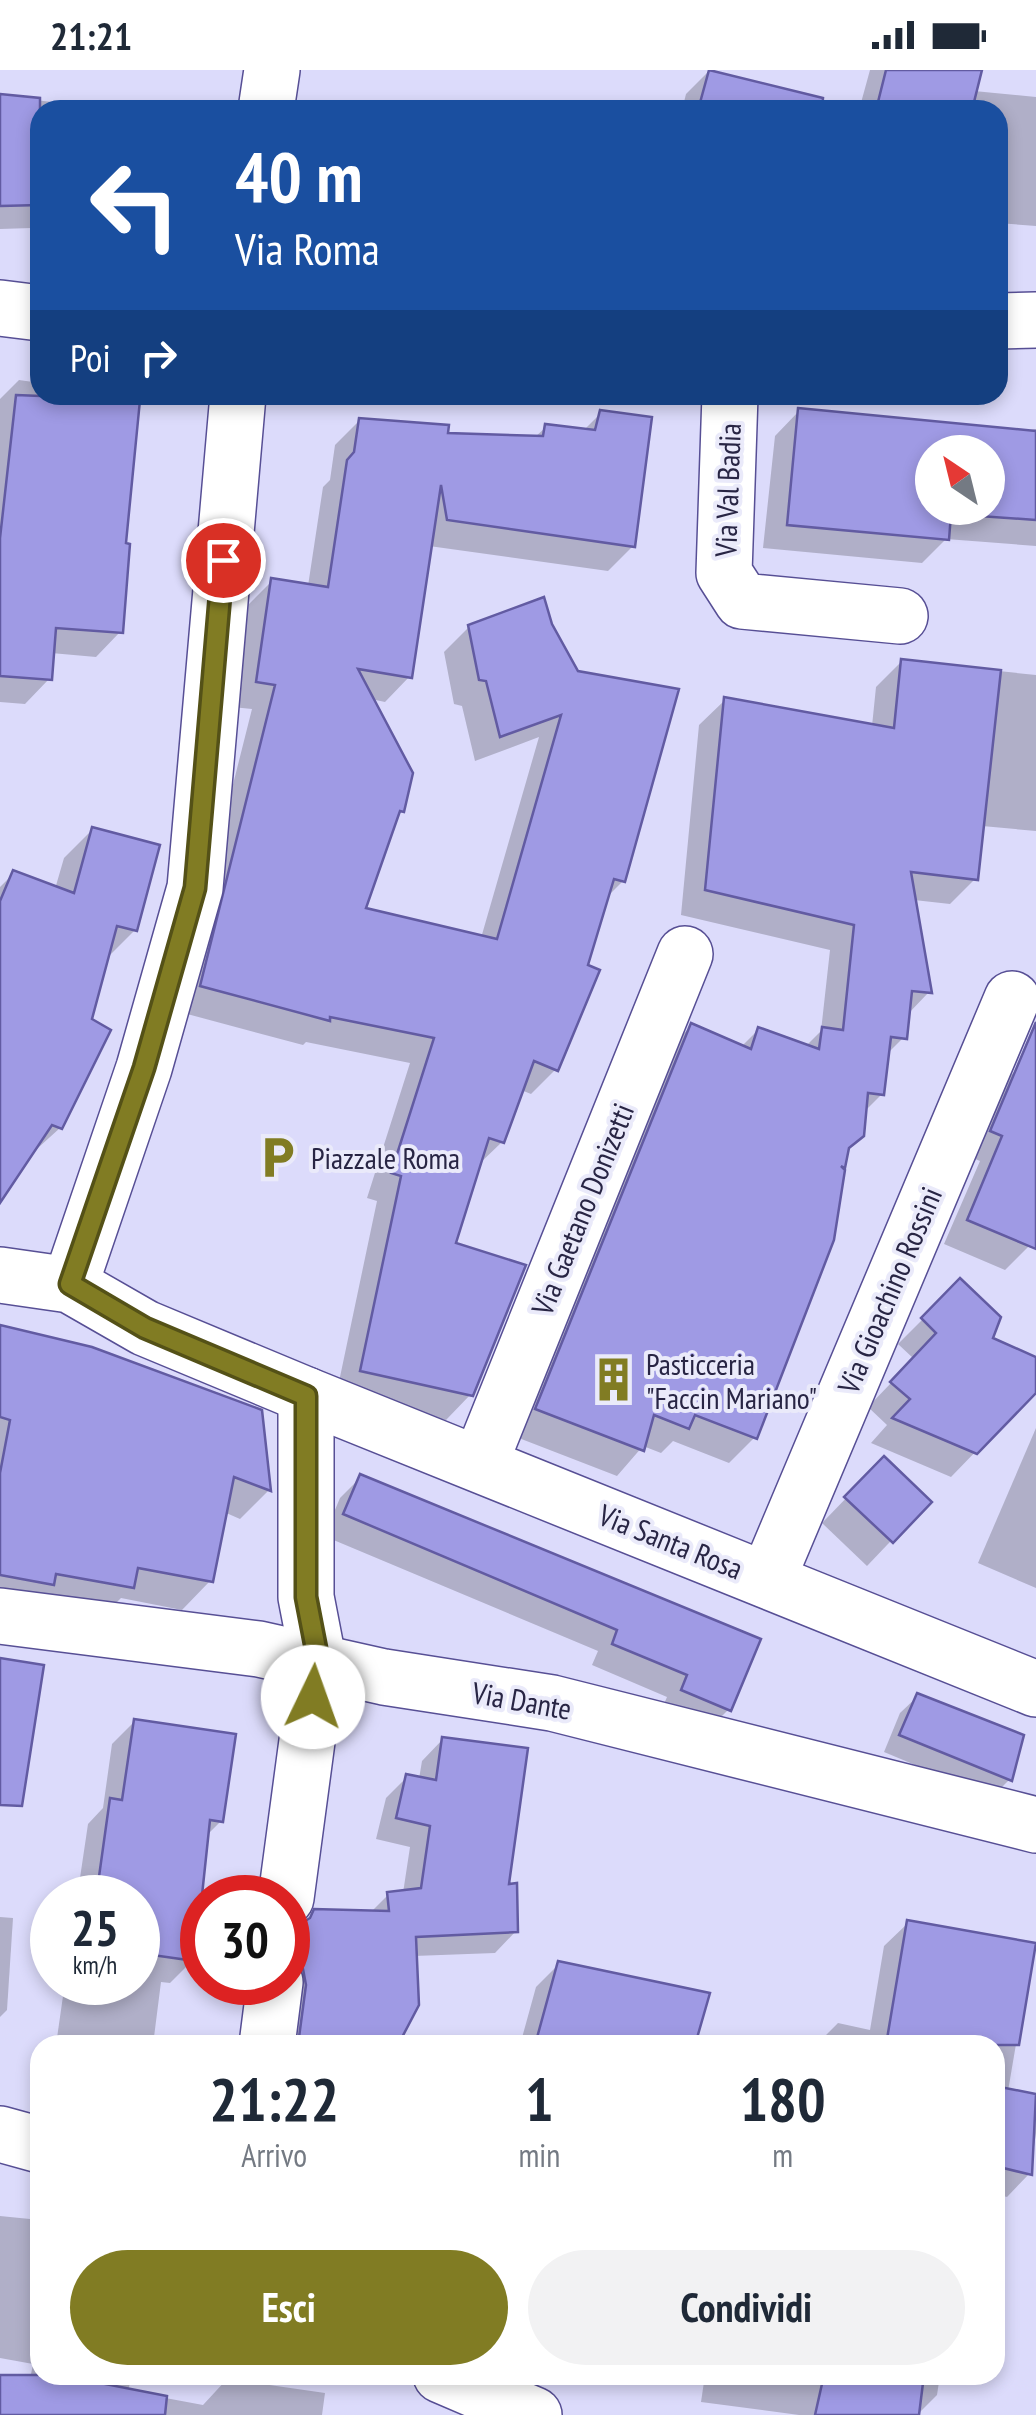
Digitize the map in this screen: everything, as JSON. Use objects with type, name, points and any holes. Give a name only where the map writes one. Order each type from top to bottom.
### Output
[{"type":"street","points":[[268,100],[272,70]]},
{"type":"street","points":[[0,308],[30,312]]},
{"type":"street","points":[[1008,321],[1036,320]]},
{"type":"street","points":[[0,1276],[70,1284],[144,1068],[195,888],[237,405]]},
{"type":"street","name":"Via Val Badia","points":[[730,405],[724,573],[742,601],[900,616]]},
{"type":"street","name":"Via Gaetano Donizetti","points":[[480,1464],[685,954]]},
{"type":"street","name":"Via Gioachino Rossini","points":[[767,1580],[1012,1000]]},
{"type":"street","name":"Via Santa Rosa","points":[[70,1284],[145,1328],[306,1396],[1036,1689]]},
{"type":"street","points":[[289,1875],[318,1659],[306,1597],[306,1396]]},
{"type":"street","name":"Via Dante","points":[[0,1616],[318,1659],[384,1677],[552,1702],[1036,1824]]},
{"type":"street","points":[[268,2035],[272,2005]]},
{"type":"street","points":[[0,2134],[30,2143]]},
{"type":"street","points":[[464,2385],[534,2415]]},
{"type":"building","points":[[709,70],[823,98],[823,100],[701,100]]},
{"type":"building","points":[[886,70],[982,70],[974,100],[878,100]]},
{"type":"building","points":[[0,94],[40,98],[30,100],[30,205],[0,206]]},
{"type":"building","points":[[16,395],[30,396],[30,405],[140,405],[126,543],[130,544],[123,633],[56,628],[52,680],[0,676],[0,538]]},
{"type":"building","points":[[798,408],[1036,431],[1036,520],[1005,518],[1005,435],[915,435],[915,525],[950,525],[949,540],[787,525]]},
{"type":"building","points":[[600,410],[652,417],[635,547],[447,520],[441,485],[412,678],[358,669],[413,773],[404,812],[400,811],[366,908],[497,939],[561,715],[500,737],[486,681],[479,680],[468,625],[544,597],[552,624],[578,671],[679,689],[625,882],[614,879],[588,965],[600,970],[558,1071],[534,1061],[504,1143],[489,1138],[456,1243],[526,1265],[473,1396],[360,1371],[401,1176],[391,1173],[434,1038],[330,1017],[330,1021],[200,986],[275,685],[256,682],[271,578],[328,587],[347,460],[354,452],[359,418],[449,425],[448,433],[543,436],[545,424],[595,430]]},
{"type":"building","points":[[901,659],[1001,670],[978,880],[911,872],[932,993],[912,991],[907,1039],[891,1037],[884,1095],[868,1093],[864,1136],[849,1148],[845,1168],[841,1166],[845,1170],[834,1240],[757,1439],[695,1415],[689,1429],[654,1415],[644,1451],[535,1409],[691,1023],[751,1049],[758,1027],[819,1049],[822,1027],[843,1030],[854,925],[705,890],[724,697],[894,728]]},
{"type":"building","points":[[92,827],[160,845],[137,931],[117,926],[92,1019],[111,1030],[62,1129],[52,1125],[0,1203],[0,901],[13,870],[74,893]]},
{"type":"building","points":[[1036,1022],[1036,1249],[967,1220],[1002,1136],[990,1131]]},
{"type":"building","points":[[960,1278],[1001,1317],[993,1338],[1036,1357],[1036,1393],[977,1454],[892,1418],[910,1399],[890,1382],[936,1333],[921,1318]]},
{"type":"building","points":[[0,1325],[92,1347],[262,1410],[271,1491],[234,1477],[213,1582],[138,1568],[134,1588],[56,1574],[54,1585],[0,1575],[0,1473],[10,1420],[0,1417]]},
{"type":"building","points":[[884,1456],[932,1502],[893,1543],[844,1497]]},
{"type":"building","points":[[360,1474],[761,1639],[731,1711],[681,1690],[687,1675],[612,1644],[617,1630],[343,1514]]},
{"type":"building","points":[[0,1658],[44,1665],[22,1806],[0,1805]]},
{"type":"building","points":[[917,1693],[1024,1735],[1012,1781],[899,1735]]},
{"type":"building","points":[[134,1719],[236,1734],[223,1822],[210,1820],[204,1875],[180,1875],[180,1959],[160,1956],[160,1875],[99,1875],[110,1798],[122,1800]]},
{"type":"building","points":[[442,1737],[528,1748],[509,1884],[517,1883],[518,1932],[416,1937],[419,2005],[403,2035],[299,2035],[303,2005],[310,2005],[310,1918],[314,1909],[389,1911],[387,1892],[421,1888],[430,1826],[396,1818],[406,1774],[436,1780]]},
{"type":"building","points":[[907,1920],[1036,1943],[1019,2045],[1005,2045],[1005,2035],[888,2035]]},
{"type":"building","points":[[558,1961],[710,1993],[698,2035],[538,2035]]},
{"type":"building","points":[[1005,2088],[1036,2094],[1032,2175],[1005,2168]]},
{"type":"building","points":[[0,2375],[30,2375],[30,2385],[110,2385],[167,2396],[165,2415],[0,2415]]},
{"type":"building","points":[[822,2385],[923,2385],[919,2415],[815,2415]]},
{"type":"place","name":"Piazzale Roma","points":[[278,1157]]},
{"type":"place","name":"Pasticceria \"Faccin Mariano\"","points":[[613,1380]]},
{"type":"route","points":[[223,560],[195,888],[144,1068],[70,1284],[145,1328],[306,1396],[306,1597],[318,1659],[313,1697]]}]
